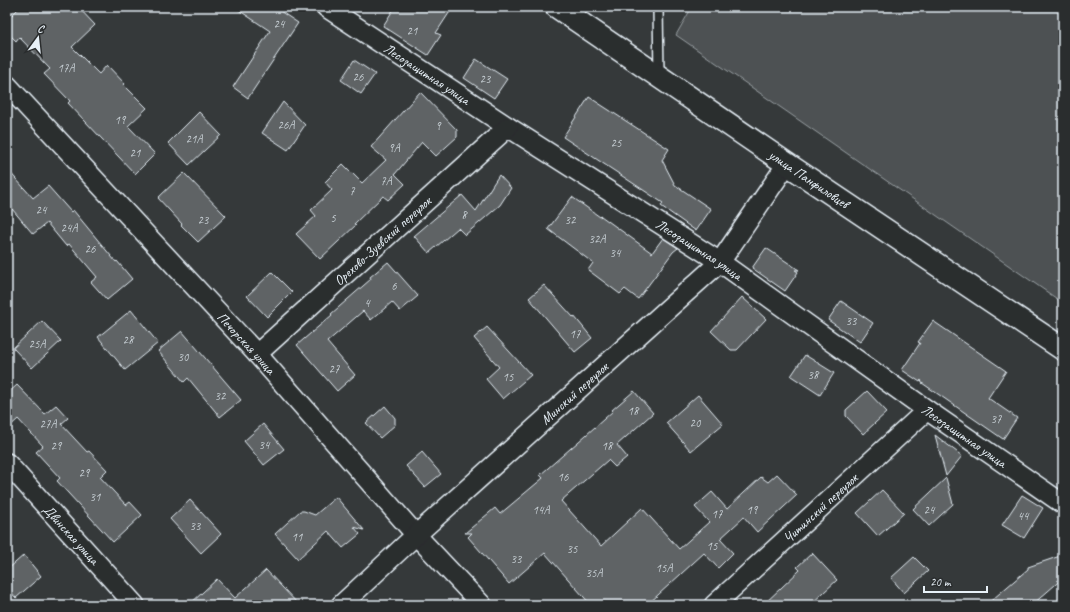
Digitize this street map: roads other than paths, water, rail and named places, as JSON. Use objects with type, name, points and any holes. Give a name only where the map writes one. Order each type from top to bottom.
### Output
[{"type":"main road","name":"улица Панфиловцев","points":[[557,7],[787,164],[1063,349]]},
{"type":"street","name":"Лесозащитная улица","points":[[326,7],[508,127],[720,262],[927,410],[1063,504]]},
{"type":"street","name":"Печорская улица","points":[[7,85],[257,354],[416,535],[482,605]]},
{"type":"street","name":"Орехово-Зуевский переулок","points":[[257,354],[508,127]]},
{"type":"street","name":"Минский переулок","points":[[341,605],[416,535],[720,262],[787,164]]},
{"type":"street","name":"Читинский переулок","points":[[714,605],[927,410]]},
{"type":"street","name":"Двинская улица","points":[[7,463],[135,605]]},
{"type":"lane","points":[[658,7],[659,76]]}]
